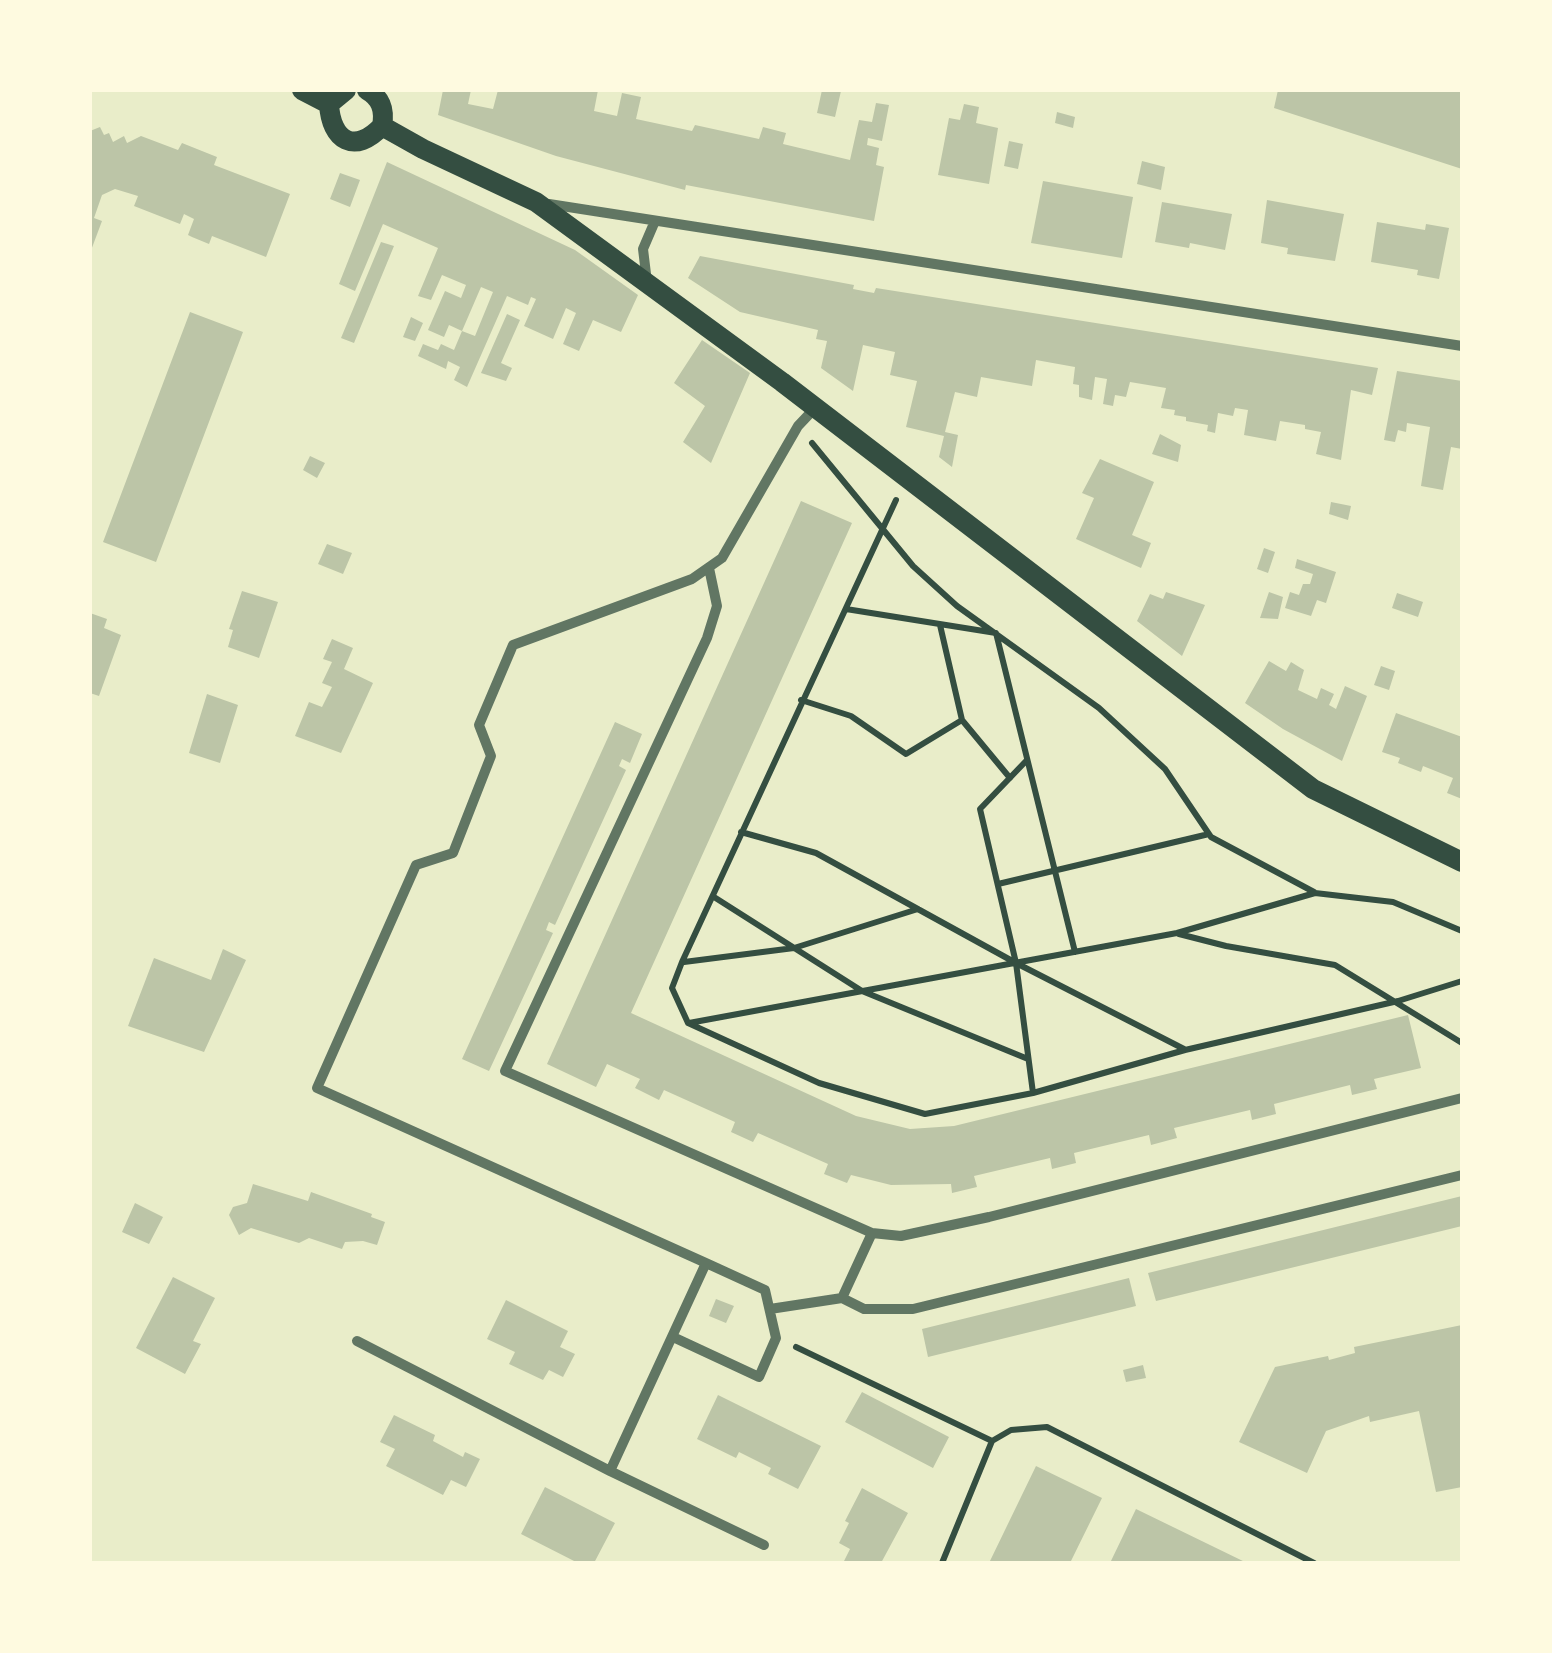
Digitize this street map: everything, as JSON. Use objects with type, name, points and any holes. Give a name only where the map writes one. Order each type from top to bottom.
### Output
[{"type":"main road","points":[[302,90],[328,104]]},
{"type":"main road","points":[[328,104],[346,90]]},
{"type":"main road","points":[[328,104],[337,135],[353,142],[370,139],[382,126],[382,106],[367,90]]},
{"type":"main road","points":[[382,126],[536,202],[816,408],[1314,789],[1462,862]]},
{"type":"street","points":[[536,202],[1462,346]]},
{"type":"street","points":[[647,284],[643,250],[656,221]]},
{"type":"street","points":[[674,1337],[759,1377],[776,1338],[765,1290],[317,1088],[416,865],[453,853],[491,756],[479,725],[513,645],[692,580],[722,558],[798,426],[816,408]]},
{"type":"street","points":[[708,568],[717,606],[706,638],[505,1072],[872,1234],[902,1236],[1462,1098]]},
{"type":"street","points":[[770,1309],[842,1298],[864,1309],[913,1309],[1462,1175]]},
{"type":"street","points":[[842,1298],[872,1234]]},
{"type":"street","points":[[610,1471],[706,1263]]},
{"type":"street","points":[[356,1341],[764,1545]]},
{"type":"path","points":[[798,426],[913,566],[957,606],[1099,708],[1164,769],[1209,834],[1315,893],[1393,902],[1462,931]]},
{"type":"path","points":[[907,478],[682,962],[672,988],[688,1024],[819,1083],[925,1114],[1033,1093],[1185,1050],[1398,1001],[1462,981]]},
{"type":"path","points":[[846,609],[996,633]]},
{"type":"path","points":[[940,625],[962,720],[1010,778]]},
{"type":"path","points":[[996,633],[1075,952]]},
{"type":"path","points":[[801,700],[850,716],[906,754],[962,720]]},
{"type":"path","points":[[1028,760],[980,809],[1016,963],[1033,1093]]},
{"type":"path","points":[[741,832],[816,854],[1185,1050]]},
{"type":"path","points":[[998,884],[1209,834]]},
{"type":"path","points":[[688,1024],[1177,933],[1315,893]]},
{"type":"path","points":[[714,897],[862,991],[1029,1059]]},
{"type":"path","points":[[682,962],[794,948],[918,910]]},
{"type":"path","points":[[1177,933],[1226,946],[1335,965],[1462,1043]]},
{"type":"path","points":[[776,1338],[992,1441]]},
{"type":"path","points":[[942,1563],[992,1441],[1011,1430],[1047,1428],[1314,1563]]},
{"type":"building","points":[[443,90],[471,90],[468,104],[493,109],[498,90],[598,90],[594,111],[617,116],[622,93],[641,97],[636,119],[692,131],[695,125],[759,139],[763,127],[786,133],[783,144],[850,160],[859,120],[872,122],[876,103],[889,105],[882,141],[868,138],[867,145],[879,148],[876,165],[884,167],[874,221],[686,185],[685,190],[556,156],[438,115]]},
{"type":"building","points":[[822,90],[841,91],[835,117],[817,113]]},
{"type":"building","points":[[1278,90],[1462,90],[1462,169],[1274,108]]},
{"type":"building","points":[[964,104],[979,107],[976,123],[998,128],[989,184],[938,175],[949,118],[960,120]]},
{"type":"building","points":[[1057,112],[1075,117],[1073,128],[1055,123]]},
{"type":"building","points":[[100,127],[113,142],[124,136],[127,143],[141,136],[178,150],[182,143],[217,157],[214,165],[290,194],[266,257],[212,236],[209,244],[192,237],[188,235],[194,219],[184,214],[180,224],[134,206],[138,196],[115,189],[102,195],[94,218],[102,221],[90,253],[90,131]]},
{"type":"building","points":[[1009,141],[1023,144],[1018,169],[1004,166]]},
{"type":"building","points":[[1142,161],[1165,167],[1161,190],[1137,184]]},
{"type":"building","points":[[387,162],[575,250],[638,295],[621,332],[593,320],[579,351],[563,344],[576,313],[566,308],[553,339],[524,326],[536,299],[531,297],[528,305],[507,296],[467,387],[454,380],[460,367],[448,361],[446,369],[418,356],[423,344],[438,350],[441,344],[454,350],[462,331],[449,325],[444,337],[428,330],[445,291],[461,298],[466,285],[442,275],[431,300],[418,296],[438,248],[383,224],[355,291],[339,284]],"holes":[[[481,287],[493,292],[475,336],[462,331]]]},
{"type":"building","points":[[340,173],[360,180],[350,207],[330,199]]},
{"type":"building","points":[[1043,181],[1133,197],[1122,258],[1031,243]]},
{"type":"building","points":[[1267,200],[1344,214],[1335,261],[1287,254],[1288,248],[1261,243]]},
{"type":"building","points":[[1162,202],[1232,214],[1225,250],[1155,242]]},
{"type":"building","points":[[1377,222],[1425,230],[1426,224],[1449,228],[1439,279],[1417,275],[1418,270],[1371,262]]},
{"type":"building","points":[[381,242],[394,246],[354,343],[341,338]]},
{"type":"building","points":[[700,256],[854,285],[853,289],[874,293],[876,288],[1378,368],[1372,395],[1351,390],[1341,460],[1316,454],[1321,432],[1305,429],[1305,425],[1280,421],[1276,441],[1244,435],[1248,410],[1235,408],[1233,416],[1218,413],[1215,433],[1207,431],[1208,425],[1186,421],[1186,417],[1174,415],[1175,410],[1161,408],[1166,388],[1130,382],[1126,397],[1115,395],[1113,406],[1103,404],[1107,379],[1095,377],[1092,400],[1079,397],[1079,385],[1073,384],[1075,367],[1036,360],[1032,386],[981,377],[977,397],[955,392],[945,432],[958,435],[952,467],[939,457],[944,436],[906,427],[917,381],[890,375],[895,352],[863,345],[853,391],[821,368],[827,341],[816,339],[818,330],[740,312],[688,278]]},
{"type":"building","points":[[190,312],[243,332],[156,562],[103,542]]},
{"type":"building","points":[[507,314],[520,320],[501,363],[512,368],[506,381],[481,373]]},
{"type":"building","points":[[411,317],[423,323],[415,341],[403,337]]},
{"type":"building","points":[[702,340],[750,373],[711,463],[683,442],[705,406],[674,383]]},
{"type":"building","points":[[1397,371],[1462,381],[1462,449],[1451,447],[1443,490],[1421,486],[1430,427],[1407,423],[1406,432],[1398,430],[1395,442],[1384,440]]},
{"type":"building","points":[[1160,434],[1181,445],[1178,462],[1152,454]]},
{"type":"building","points":[[310,456],[325,463],[317,478],[303,470]]},
{"type":"building","points":[[1100,459],[1154,482],[1132,535],[1151,543],[1141,568],[1076,539],[1094,498],[1082,493]]},
{"type":"building","points":[[801,501],[852,523],[631,1013],[856,1116],[910,1129],[954,1126],[1408,1015],[1421,1068],[1374,1079],[1377,1089],[1352,1095],[1350,1085],[1274,1104],[1276,1114],[1252,1120],[1250,1110],[1174,1128],[1177,1138],[1151,1145],[1149,1135],[1074,1153],[1076,1163],[1052,1169],[1050,1158],[974,1176],[977,1187],[952,1193],[951,1184],[891,1185],[851,1175],[847,1183],[824,1174],[828,1164],[758,1133],[753,1142],[731,1132],[735,1122],[664,1090],[659,1100],[635,1088],[640,1079],[607,1064],[596,1087],[547,1064]]},
{"type":"building","points":[[1331,502],[1351,506],[1348,520],[1329,514]]},
{"type":"building","points":[[327,544],[352,553],[343,574],[318,564]]},
{"type":"building","points":[[1264,548],[1275,552],[1268,573],[1257,569]]},
{"type":"building","points":[[1297,559],[1336,572],[1326,603],[1317,600],[1311,616],[1285,608],[1290,592],[1299,595],[1303,584],[1310,584],[1313,574],[1295,568]]},
{"type":"building","points":[[242,591],[278,602],[259,658],[228,647],[233,630],[229,629]]},
{"type":"building","points":[[1166,592],[1205,605],[1182,656],[1137,621],[1150,594],[1163,599]]},
{"type":"building","points":[[1269,592],[1283,597],[1278,619],[1260,618]]},
{"type":"building","points":[[1397,593],[1423,602],[1418,617],[1392,608]]},
{"type":"building","points":[[90,613],[107,619],[104,628],[121,635],[99,696],[90,693]]},
{"type":"building","points":[[332,639],[353,648],[344,669],[373,683],[341,753],[295,736],[309,702],[322,707],[332,687],[322,683],[332,662],[323,659]]},
{"type":"building","points":[[1269,661],[1286,671],[1291,662],[1304,670],[1298,690],[1317,699],[1321,688],[1334,694],[1329,705],[1336,709],[1345,686],[1367,696],[1342,761],[1245,703]]},
{"type":"building","points":[[1381,666],[1395,671],[1389,690],[1374,685]]},
{"type":"building","points":[[207,694],[238,705],[220,763],[189,753]]},
{"type":"building","points":[[1396,713],[1462,737],[1462,799],[1447,793],[1453,778],[1423,766],[1421,772],[1382,752]]},
{"type":"building","points":[[615,722],[642,734],[630,763],[622,759],[619,766],[626,770],[555,925],[549,922],[546,930],[553,933],[489,1071],[462,1059]]},
{"type":"building","points":[[223,949],[246,960],[204,1052],[128,1026],[154,958],[211,980]]},
{"type":"building","points":[[253,1184],[308,1201],[311,1192],[372,1214],[371,1217],[385,1222],[377,1245],[345,1242],[342,1249],[309,1238],[299,1243],[251,1228],[239,1235],[229,1215],[233,1207],[247,1203]]},
{"type":"building","points":[[1462,1196],[1462,1226],[1156,1301],[1148,1273]]},
{"type":"building","points":[[135,1203],[163,1217],[149,1244],[122,1232]]},
{"type":"building","points":[[173,1277],[215,1298],[193,1341],[201,1344],[185,1374],[136,1348]]},
{"type":"building","points":[[1129,1278],[1136,1306],[928,1357],[922,1329]]},
{"type":"building","points":[[716,1299],[734,1306],[726,1323],[709,1316]]},
{"type":"building","points":[[506,1300],[568,1331],[560,1347],[575,1354],[563,1377],[549,1370],[543,1380],[509,1364],[515,1352],[487,1339]]},
{"type":"building","points":[[1462,1325],[1462,1487],[1436,1492],[1419,1411],[1370,1422],[1369,1416],[1326,1431],[1307,1473],[1239,1442],[1275,1367],[1328,1356],[1329,1360],[1355,1353],[1354,1347]]},
{"type":"building","points":[[1143,1365],[1146,1378],[1126,1382],[1123,1370]]},
{"type":"building","points":[[862,1392],[949,1437],[933,1468],[845,1422]]},
{"type":"building","points":[[718,1395],[821,1446],[798,1489],[768,1474],[771,1468],[739,1452],[736,1458],[697,1439]]},
{"type":"building","points":[[394,1415],[435,1435],[433,1441],[463,1457],[465,1452],[480,1459],[466,1487],[451,1480],[443,1495],[386,1466],[395,1449],[380,1442]]},
{"type":"building","points":[[1036,1466],[1102,1498],[1070,1563],[989,1563]]},
{"type":"building","points":[[545,1487],[615,1523],[594,1563],[578,1563],[521,1534]]},
{"type":"building","points":[[862,1488],[908,1513],[881,1563],[843,1563],[850,1549],[839,1543]]},
{"type":"building","points":[[1136,1509],[1247,1563],[1110,1563]]}]
